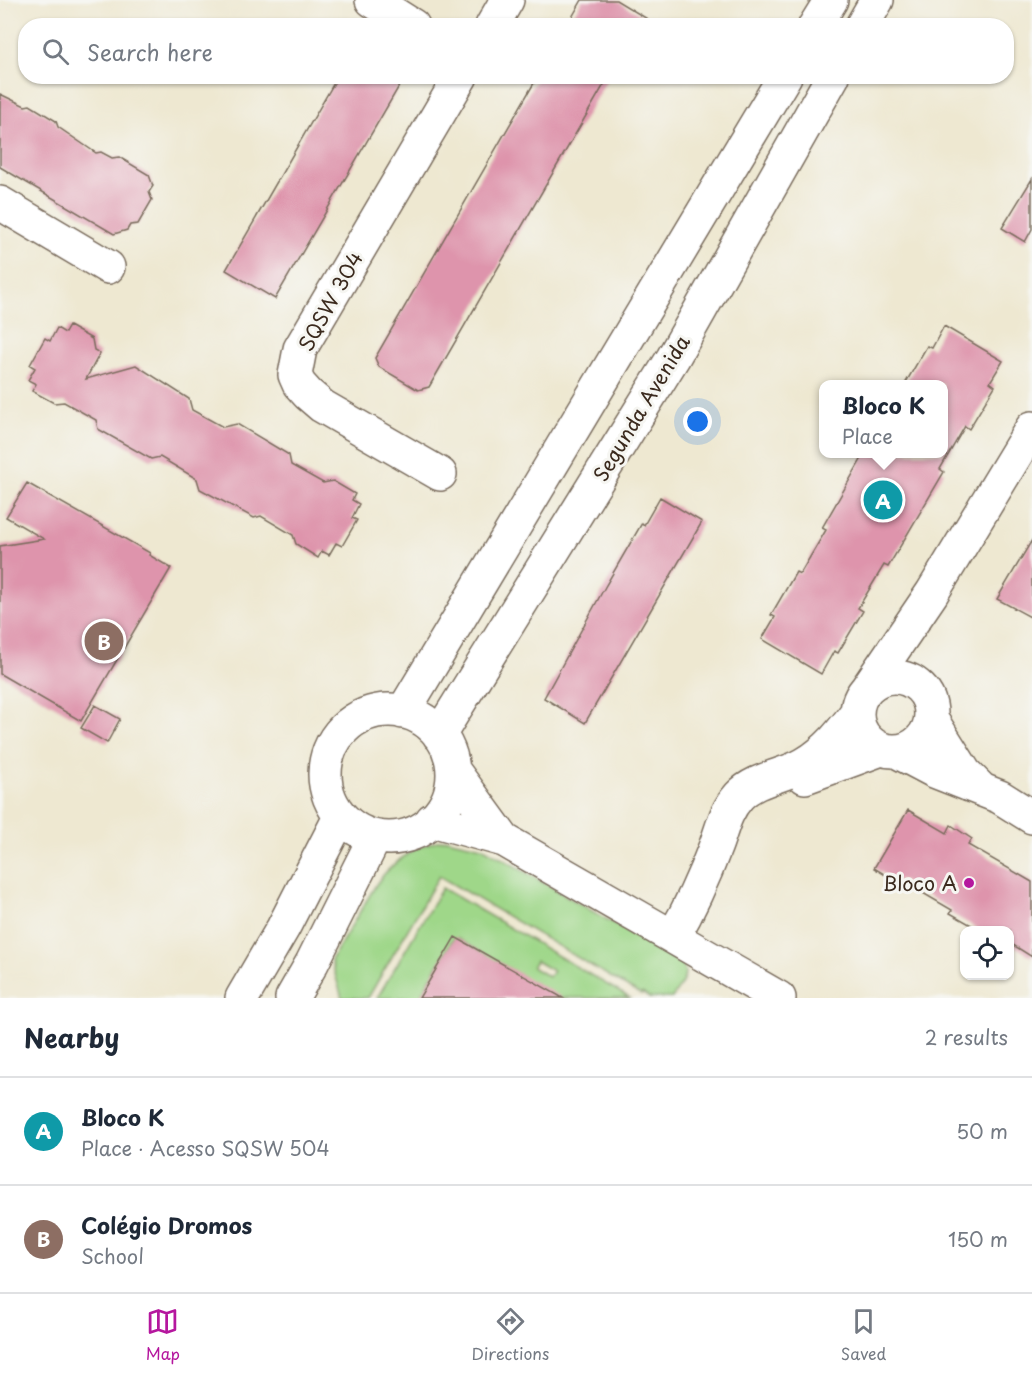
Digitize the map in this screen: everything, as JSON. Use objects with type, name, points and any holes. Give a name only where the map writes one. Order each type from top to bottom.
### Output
[{"type":"street","points":[[372,0],[400,18]]},
{"type":"street","points":[[497,18],[507,0]]},
{"type":"street","points":[[820,18],[831,0]]},
{"type":"street","points":[[867,18],[877,0]]},
{"type":"street","name":"SQSW 304","points":[[440,474],[322,406],[299,384],[296,375],[300,349],[456,84]]},
{"type":"street","points":[[403,712],[780,84]]},
{"type":"street","name":"Segunda Avenida","points":[[439,735],[673,358],[828,84]]},
{"type":"street","points":[[0,203],[108,267]]},
{"type":"street","points":[[673,937],[687,913],[716,844],[725,814],[741,794],[755,785],[806,764],[838,738],[932,593],[1032,428]]},
{"type":"street","points":[[716,844],[761,798],[821,770],[890,750],[908,749],[925,736],[930,726],[930,710],[918,648],[932,593]]},
{"type":"street","points":[[984,792],[966,773],[919,686],[900,677],[887,677],[876,682],[862,701],[858,724],[863,735],[870,742],[934,771],[984,792],[1000,798],[1032,817]]},
{"type":"street","points":[[403,712],[423,720],[439,735],[449,752],[453,770],[451,790],[444,808],[425,827],[402,837],[375,837],[356,830],[340,817],[331,803],[325,780],[327,756],[334,741],[344,728],[371,713],[403,712]]},
{"type":"street","points":[[453,770],[504,840]]},
{"type":"street","points":[[242,998],[283,928],[340,817]]},
{"type":"street","points":[[432,820],[504,840],[779,998]]},
{"type":"street","points":[[292,998],[375,837]]},
{"type":"green space","points":[[447,839],[482,847],[683,964],[684,978],[672,998],[650,998],[642,993],[641,995],[439,876],[368,998],[342,998],[331,960],[377,883],[391,867],[408,854],[427,844]]},
{"type":"green space","points":[[442,888],[630,998],[560,998],[457,938],[453,939],[419,998],[377,998]],"holes":[[[536,961],[553,971],[549,977],[532,967]]]},
{"type":"building","points":[[582,0],[616,0],[646,18],[572,18]]},
{"type":"building","points":[[333,84],[400,84],[275,299],[226,270]]},
{"type":"building","points":[[533,84],[604,84],[429,387],[418,390],[379,367],[375,358]]},
{"type":"building","points":[[0,94],[25,106],[30,105],[56,121],[58,127],[96,153],[101,152],[112,158],[119,157],[149,175],[153,186],[149,192],[152,200],[138,224],[130,225],[127,230],[114,234],[0,167]]},
{"type":"building","points":[[1032,179],[1032,229],[1025,242],[1002,228]]},
{"type":"building","points":[[69,326],[92,339],[94,350],[100,353],[86,379],[136,365],[189,399],[192,410],[223,427],[237,424],[289,455],[291,465],[323,483],[333,481],[355,494],[352,500],[359,504],[352,518],[357,520],[342,546],[336,543],[329,555],[322,551],[318,558],[296,544],[293,535],[261,516],[254,518],[200,489],[197,479],[160,457],[151,459],[98,429],[96,420],[64,402],[54,403],[32,391],[36,384],[28,380],[35,368],[30,365],[45,338],[50,341],[57,328],[65,333]]},
{"type":"building","points":[[944,326],[1003,361],[990,382],[995,386],[969,429],[965,426],[948,455],[948,380],[907,380],[927,346],[932,348]]},
{"type":"building","points":[[862,458],[946,458],[940,469],[944,472],[888,567],[884,565],[858,608],[863,611],[838,653],[834,651],[821,674],[762,639],[775,617],[771,615],[796,572],[800,574],[826,530],[822,528]]},
{"type":"building","points":[[27,483],[150,553],[149,555],[171,568],[81,721],[0,674],[0,546],[44,539],[6,517]]},
{"type":"building","points":[[660,497],[702,522],[585,723],[544,698],[606,585]]},
{"type":"building","points":[[1032,540],[1032,618],[997,599]]},
{"type":"building","points":[[95,705],[120,719],[107,743],[81,728]]},
{"type":"building","name":"Bloco A","points":[[908,810],[947,833],[951,825],[972,839],[968,845],[1032,882],[1032,957],[1014,946],[1014,926],[973,926],[950,913],[952,910],[899,879],[897,882],[874,868]]},
{"type":"building","points":[[455,937],[478,950],[563,998],[419,998]]},
{"type":"place","name":"Bloco K","points":[[883,500]]},
{"type":"place","name":"Colégio Dromos","points":[[104,641]]},
{"type":"place","name":"Bloco A","points":[[969,883]]}]
